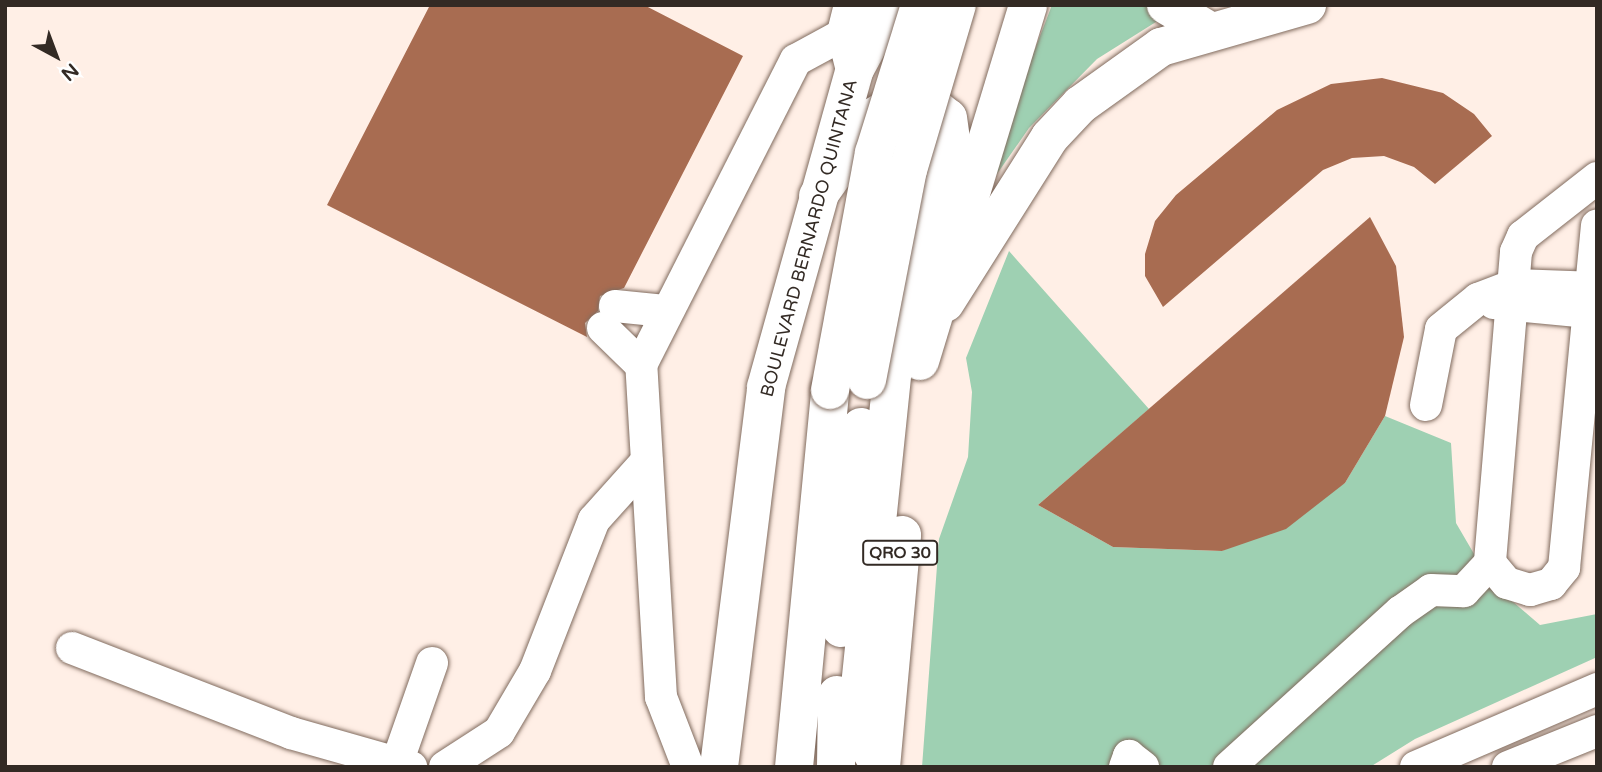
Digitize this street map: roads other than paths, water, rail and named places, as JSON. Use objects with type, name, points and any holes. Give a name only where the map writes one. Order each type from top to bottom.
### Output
[{"type":"main road","name":"QRO 30","points":[[836,767],[847,540],[867,380],[908,170],[957,5]]},
{"type":"main road","name":"QRO 30","points":[[881,767],[922,341],[1028,5]]},
{"type":"main road","points":[[1166,5],[1208,30]]},
{"type":"main road","points":[[922,341],[1050,137],[1141,58],[1208,30],[1286,9]]},
{"type":"main road","points":[[794,767],[830,390],[874,153],[879,19]]},
{"type":"main road","name":"BOULEVARD BERNARDO QUINTANA","points":[[719,767],[766,387],[818,195],[879,19]]},
{"type":"main road","points":[[818,195],[875,116],[901,100],[918,94],[948,118],[951,139],[896,338],[857,713],[856,727],[881,767]]},
{"type":"street","points":[[688,767],[660,697],[641,365],[665,311],[796,60],[879,19]]},
{"type":"street","points":[[1229,767],[1400,612],[1431,590],[1464,591],[1490,563],[1514,297],[1523,236],[1597,178]]},
{"type":"street","points":[[1490,563],[1507,583],[1530,590],[1551,583],[1564,568],[1594,301],[1597,226]]},
{"type":"street","points":[[1426,405],[1441,329],[1478,299],[1514,297],[1594,301]]},
{"type":"street","points":[[641,365],[609,317],[665,311]]},
{"type":"street","points":[[445,767],[499,732],[535,671],[594,520],[647,461]]},
{"type":"street","points":[[72,648],[291,733],[404,765],[432,663]]},
{"type":"street","points":[[1416,767],[1597,689]]},
{"type":"street","points":[[1518,764],[1597,731]]},
{"type":"street","points":[[1125,767],[1129,756],[1143,767]]}]
